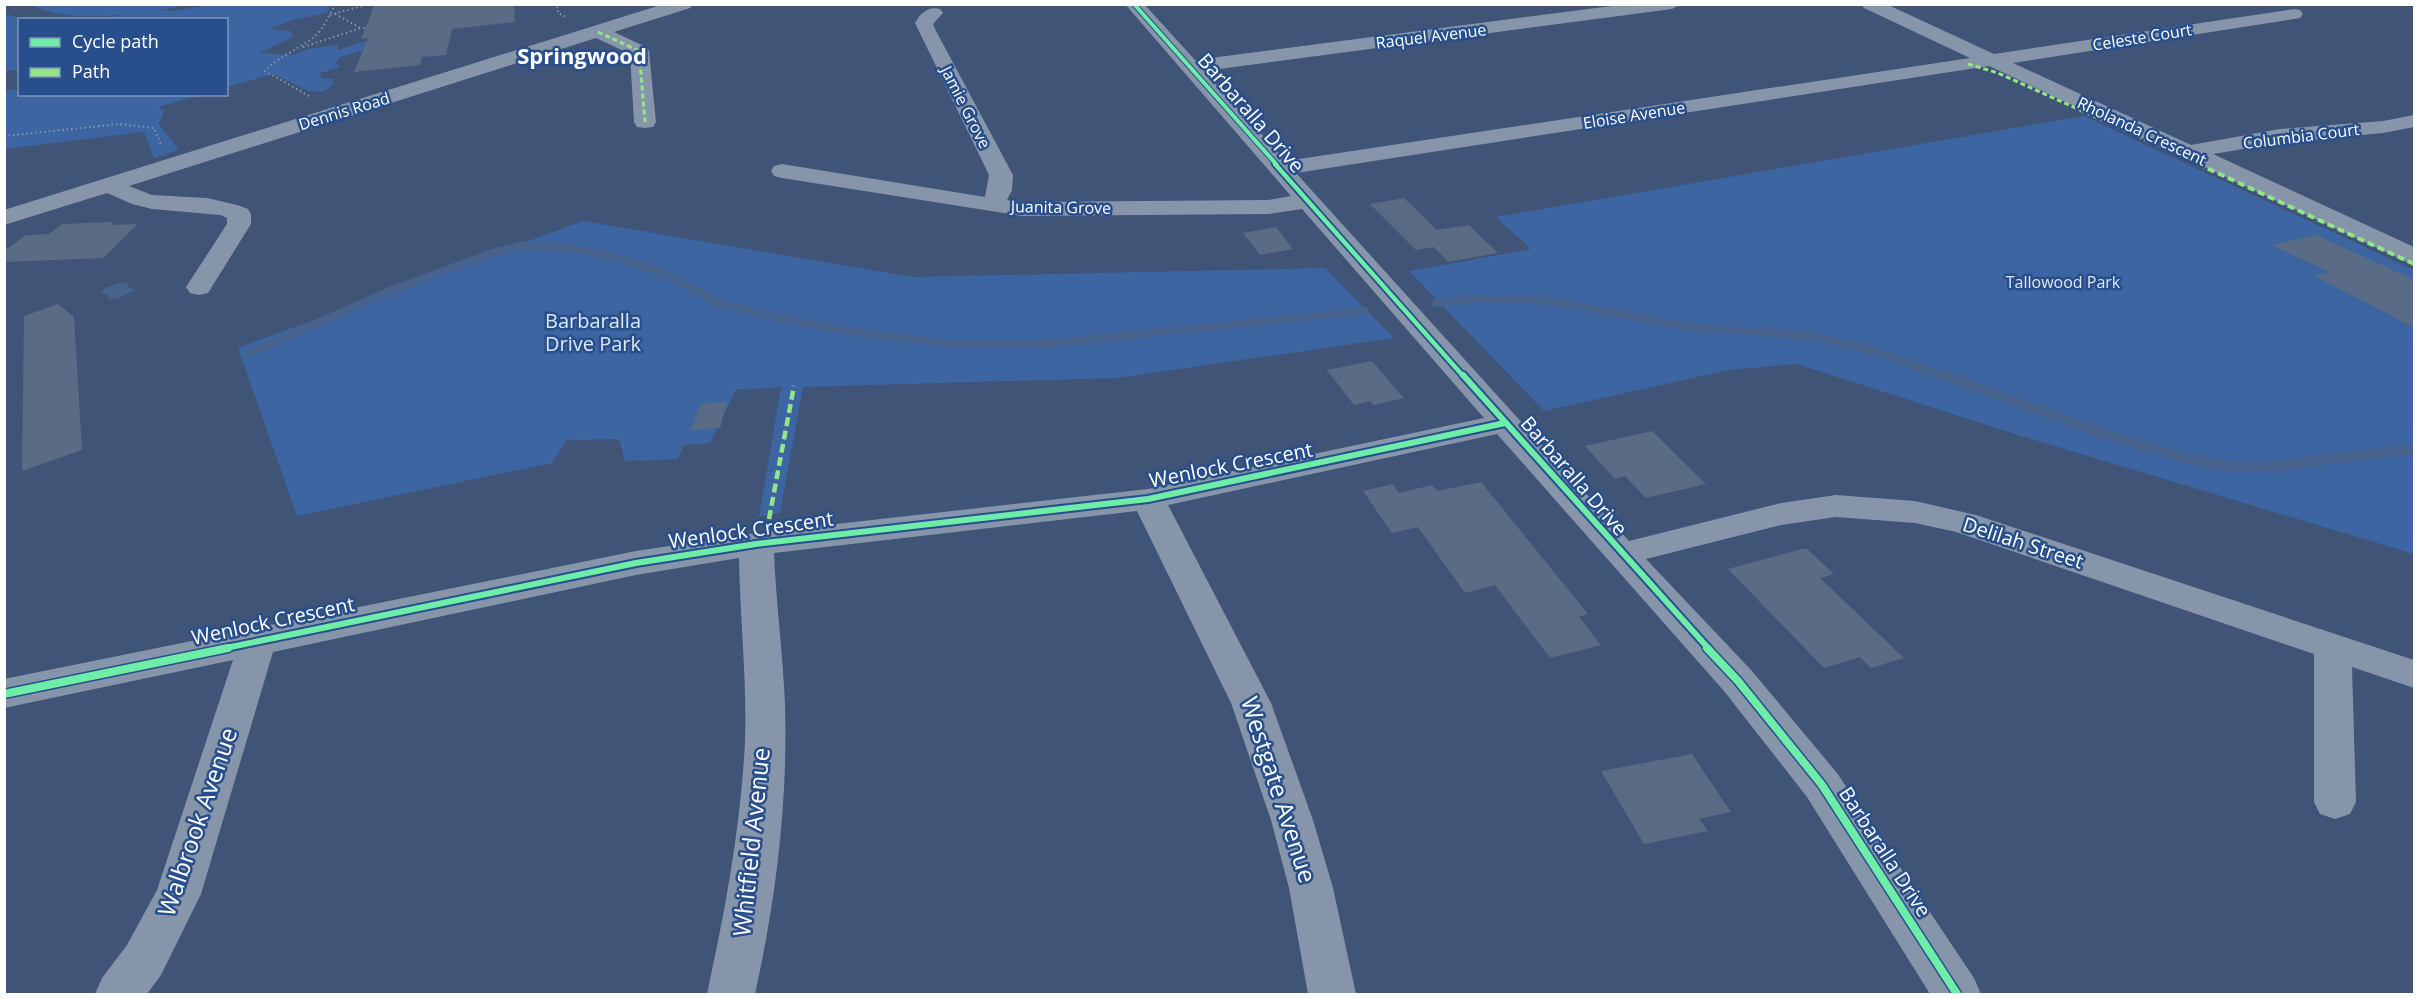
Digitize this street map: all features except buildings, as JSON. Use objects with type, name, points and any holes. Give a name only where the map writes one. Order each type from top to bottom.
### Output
[{"type":"street","name":"Dennis Road","points":[[4,218],[684,4]]},
{"type":"street","name":"Barbaralla Drive","points":[[1134,4],[1621,554],[1738,681],[1822,785],[1957,994]]},
{"type":"street","name":"Raquel Avenue","points":[[1189,68],[1672,4]]},
{"type":"street","name":"Rholanda Crescent","points":[[1870,4],[2415,256]]},
{"type":"street","name":"Jamie Grove","points":[[934,12],[924,23],[926,29],[1001,175],[1000,190],[993,205]]},
{"type":"street","name":"Celeste Court","points":[[1990,60],[2294,14]]},
{"type":"street","points":[[598,32],[639,51],[645,122]]},
{"type":"street","name":"Eloise Avenue","points":[[1278,169],[1990,60]]},
{"type":"street","name":"Columbia Court","points":[[2187,152],[2280,136],[2383,127],[2415,121]]},
{"type":"street","name":"Juanita Grove","points":[[782,171],[1022,209],[1257,207],[1307,201]]},
{"type":"street","points":[[108,185],[130,196],[152,202],[226,207],[239,214],[239,224],[199,286]]},
{"type":"street","name":"Wenlock Crescent","points":[[4,694],[636,562],[756,544],[1148,499],[1505,423]]},
{"type":"street","name":"Westgate Avenue","points":[[1148,499],[1251,703],[1295,832],[1311,888],[1332,994]]},
{"type":"street","name":"Delilah Street","points":[[1621,554],[1781,514],[1836,506],[1915,512],[1964,523],[2415,674]]},
{"type":"street","name":"Whitfield Avenue","points":[[731,994],[746,924],[762,803],[765,705],[757,597],[756,544]]},
{"type":"street","name":"Walbrook Avenue","points":[[119,994],[144,960],[178,894],[257,641]]},
{"type":"street","points":[[2333,646],[2335,802]]},
{"type":"path","points":[[318,101],[265,71],[323,28],[337,4]]},
{"type":"path","points":[[330,15],[369,4]]},
{"type":"path","points":[[471,6],[489,4]]},
{"type":"path","points":[[556,4],[563,4]]},
{"type":"path","points":[[335,13],[361,28]]},
{"type":"path","points":[[297,49],[366,28]]},
{"type":"path","points":[[4,136],[119,124],[154,128],[154,132],[165,149]]},
{"type":"green space","points":[[35,4],[186,5],[150,12],[89,16],[51,12],[35,7]]},
{"type":"green space","points":[[209,5],[329,5],[327,13],[291,20],[270,29],[291,31],[293,37],[260,53],[293,55],[308,49],[338,45],[338,50],[372,39],[380,46],[340,57],[336,63],[340,67],[320,73],[321,78],[333,79],[333,85],[323,92],[309,91],[273,74],[228,87],[228,18],[100,18],[163,10],[173,11]]},
{"type":"green space","points":[[4,13],[19,18],[18,70],[5,71]]},
{"type":"green space","points":[[11,89],[18,92],[18,96],[197,96],[158,107],[164,111],[159,124],[179,150],[154,158],[144,132],[5,149],[5,91]]},
{"type":"green space","name":"Tallowood Park","points":[[2084,116],[2414,270],[2414,554],[2021,436],[1797,364],[1729,370],[1544,411],[1409,271],[1531,249],[1496,217]]},
{"type":"green space","name":"Barbaralla Drive Park","points":[[583,221],[912,277],[1325,268],[1394,338],[1117,378],[803,387],[780,513],[759,517],[781,387],[736,390],[710,443],[684,445],[678,459],[625,461],[619,439],[567,440],[552,463],[297,516],[238,348]]},
{"type":"shaded area","points":[[123,282],[128,283],[128,287],[134,291],[116,299],[108,299],[108,295],[101,293],[104,288]]},
{"type":"waterway","points":[[250,353],[390,291],[492,253],[520,246],[564,247],[606,255],[661,272],[721,304],[775,317],[845,331],[951,344],[1045,344],[1365,311]]},
{"type":"waterway","points":[[1436,303],[1484,299],[1550,301],[1687,327],[1814,336],[1881,353],[1946,377]]},
{"type":"waterway","points":[[1942,375],[2102,433],[2185,458],[2233,467],[2276,466],[2414,449]]},
{"type":"marked path","points":[[598,32],[639,51],[645,122]]},
{"type":"marked path","points":[[1968,64],[1998,73],[2310,214],[2414,264]]},
{"type":"marked path","points":[[769,519],[794,386]]},
{"type":"cycle path","points":[[1134,4],[1621,554],[1738,681],[1822,785],[1957,994]]},
{"type":"cycle path","points":[[4,694],[636,563],[756,544],[1148,499],[1505,423]]},
{"type":"district","name":"Springwood","points":[[582,56]]}]
